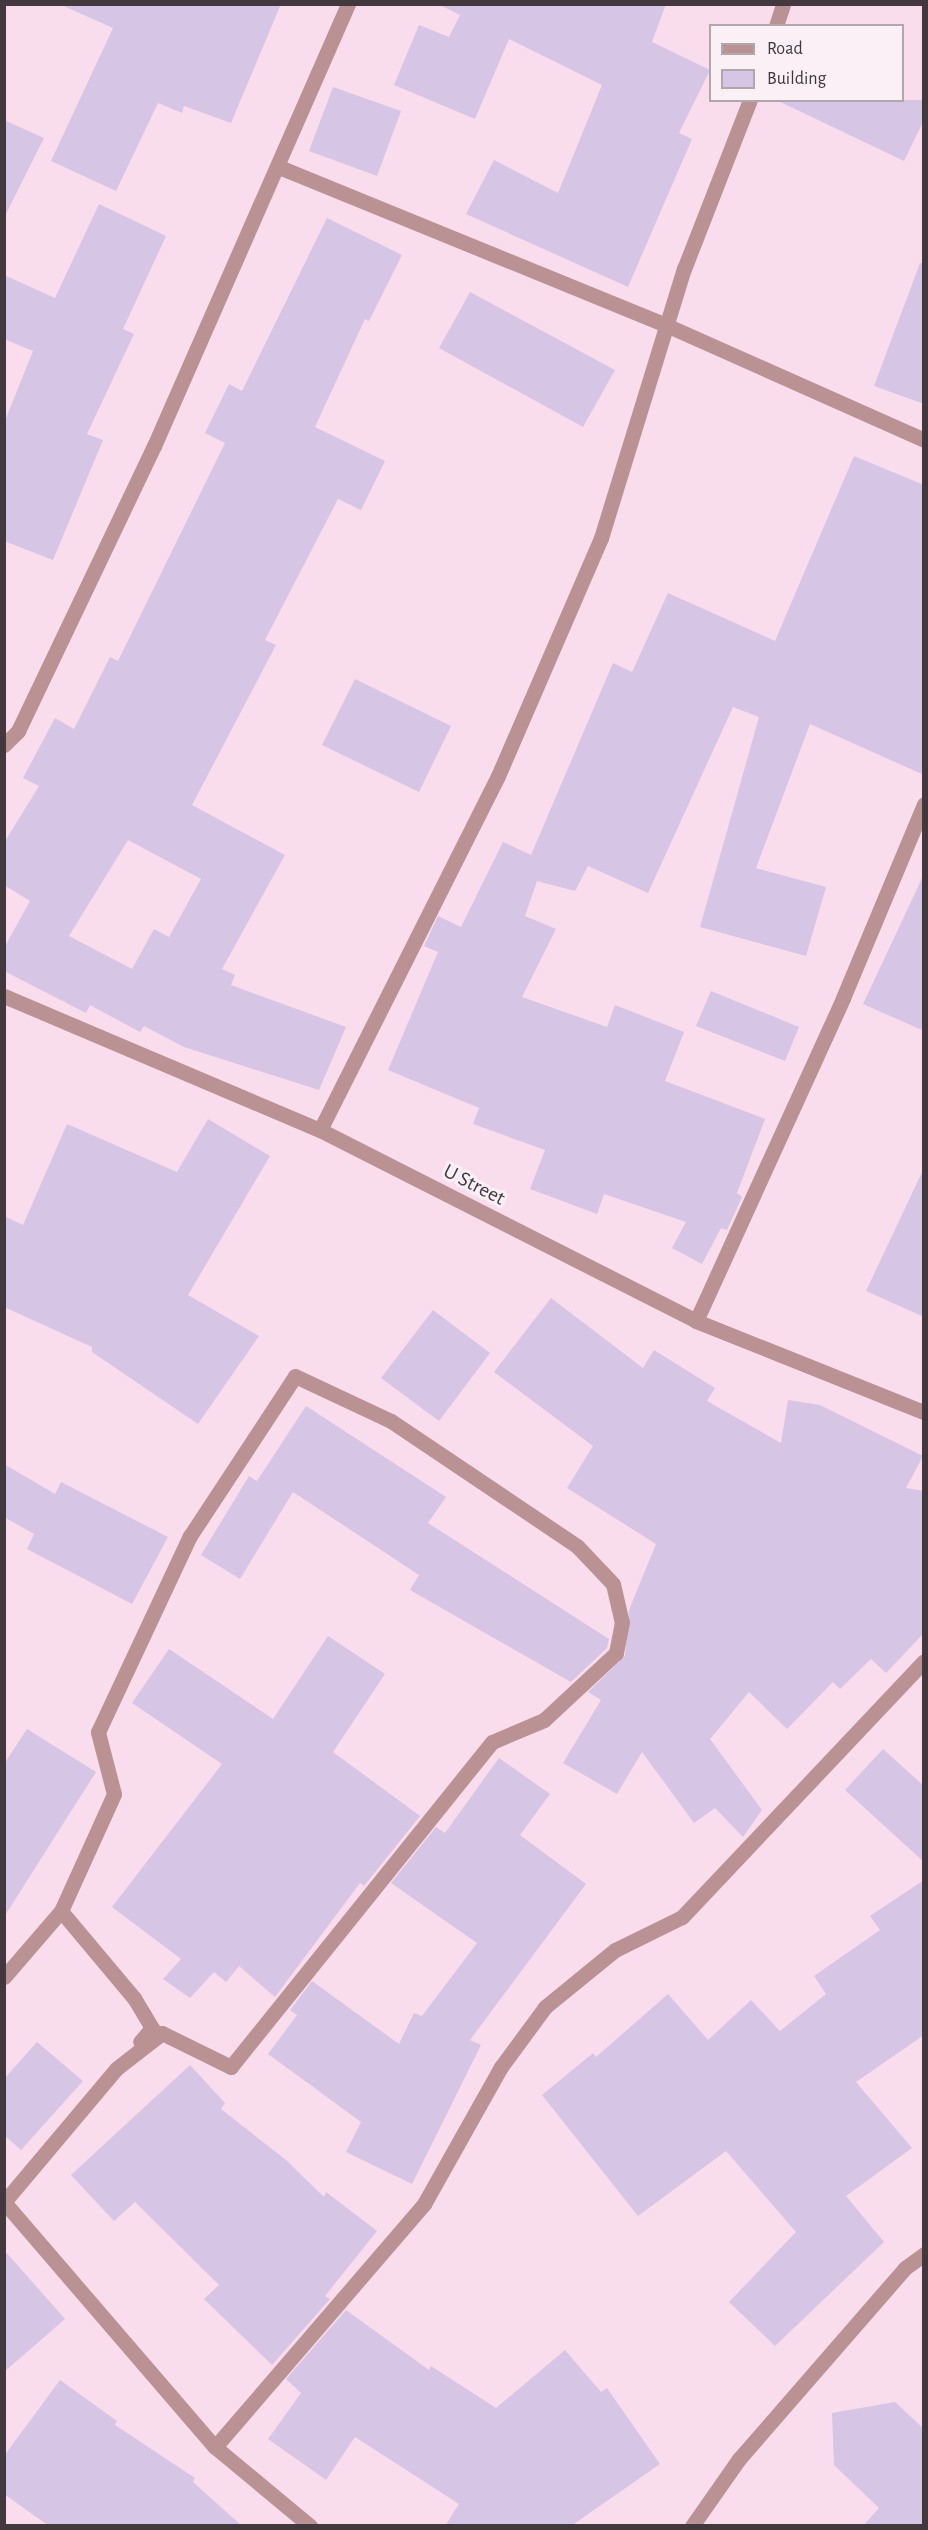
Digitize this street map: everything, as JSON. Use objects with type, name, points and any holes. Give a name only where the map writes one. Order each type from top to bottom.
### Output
[{"type":"street","points":[[4,745],[18,731],[154,446],[279,167],[348,4]]},
{"type":"street","points":[[777,24],[783,4]]},
{"type":"street","points":[[320,1130],[498,776],[591,560],[666,325],[749,102]]},
{"type":"street","points":[[279,167],[666,325],[924,440]]},
{"type":"street","points":[[696,1321],[843,998],[924,804]]},
{"type":"street","name":"U Street","points":[[4,996],[320,1130],[696,1321],[924,1412]]},
{"type":"street","points":[[4,1977],[61,1911],[114,1794],[98,1732],[190,1536],[295,1376],[391,1421],[577,1546],[614,1584],[622,1622],[616,1653],[544,1720],[492,1742],[231,2067],[162,2033],[116,2069]]},
{"type":"street","points":[[215,2447],[424,2204],[501,2067],[545,2007],[615,1950],[682,1917],[924,1661]]},
{"type":"street","points":[[61,1911],[134,1998],[152,2028],[4,2202],[215,2447],[310,2526]]},
{"type":"street","points":[[692,2526],[747,2451],[905,2268],[924,2254]]},
{"type":"building","points":[[59,4],[281,4],[231,123],[184,106],[182,113],[158,103],[116,191],[51,161],[113,28]]},
{"type":"building","points":[[438,4],[666,4],[652,42],[709,70],[679,133],[692,139],[628,287],[466,214],[494,160],[558,193],[602,85],[509,39],[475,119],[394,85],[419,25],[449,37],[460,15]]},
{"type":"building","points":[[333,87],[401,111],[377,176],[309,151]]},
{"type":"building","points":[[924,100],[924,120],[904,161],[780,102]]},
{"type":"building","points":[[4,120],[44,138],[4,218]]},
{"type":"building","points":[[99,204],[166,236],[123,329],[134,334],[87,434],[103,440],[53,560],[4,541],[4,423],[33,351],[4,339],[4,275],[55,298]]},
{"type":"building","points":[[327,218],[402,255],[369,321],[365,319],[315,427],[385,461],[361,510],[338,499],[265,640],[276,645],[192,805],[285,855],[222,969],[235,975],[231,985],[346,1027],[319,1090],[184,1047],[144,1026],[140,1032],[90,1005],[86,1013],[4,971],[4,948],[30,901],[4,885],[4,843],[39,786],[23,778],[55,718],[74,729],[110,657],[118,661],[225,443],[205,433],[229,384],[242,391]],"holes":[[[128,840],[201,879],[169,937],[154,929],[132,969],[69,936]]]},
{"type":"building","points":[[920,263],[924,264],[924,404],[874,386]]},
{"type":"building","points":[[470,292],[615,370],[583,427],[439,348]]},
{"type":"building","points":[[854,456],[924,485],[924,775],[810,724],[756,868],[826,887],[806,956],[700,927],[759,717],[733,707],[648,893],[588,866],[575,891],[537,881],[525,916],[556,929],[522,997],[607,1027],[615,1005],[684,1032],[665,1081],[765,1119],[737,1193],[742,1197],[727,1230],[721,1228],[702,1264],[672,1248],[686,1222],[604,1194],[597,1214],[530,1189],[545,1150],[473,1124],[479,1108],[388,1070],[438,952],[424,946],[438,916],[461,927],[503,842],[531,855],[613,663],[632,672],[668,593],[775,641]]},
{"type":"building","points":[[355,679],[451,726],[419,792],[322,745]]},
{"type":"building","points":[[924,874],[924,1031],[863,1004]]},
{"type":"building","points":[[711,991],[799,1027],[785,1061],[696,1026]]},
{"type":"building","points":[[208,1119],[270,1156],[188,1295],[259,1336],[198,1424],[92,1352],[92,1347],[4,1307],[4,1216],[23,1225],[67,1124],[177,1172]]},
{"type":"building","points":[[924,1168],[924,1317],[866,1291]]},
{"type":"building","points":[[551,1298],[643,1368],[654,1350],[715,1388],[707,1401],[781,1443],[788,1400],[820,1405],[923,1456],[906,1488],[924,1491],[924,1633],[886,1673],[871,1659],[840,1689],[833,1682],[787,1729],[749,1692],[710,1739],[762,1810],[743,1837],[715,1808],[694,1823],[642,1752],[617,1794],[563,1763],[601,1700],[588,1692],[625,1656],[629,1610],[656,1544],[567,1488],[593,1446],[494,1372]]},
{"type":"building","points":[[433,1310],[490,1353],[439,1421],[381,1378]]},
{"type":"building","points":[[306,1406],[446,1497],[428,1523],[609,1639],[607,1648],[571,1682],[410,1590],[419,1575],[293,1492],[240,1579],[201,1555],[249,1476],[257,1481]]},
{"type":"building","points":[[4,1464],[55,1494],[61,1482],[168,1537],[132,1604],[27,1549],[34,1534],[4,1517]]},
{"type":"building","points":[[328,1636],[385,1674],[333,1752],[420,1816],[364,1886],[360,1883],[275,1997],[239,1966],[226,1982],[214,1972],[190,1998],[163,1979],[181,1959],[112,1907],[222,1764],[132,1703],[169,1649],[273,1719]]},
{"type":"building","points":[[27,1729],[96,1772],[4,1917],[4,1764]]},
{"type":"building","points":[[883,1749],[924,1786],[924,1862],[845,1790]]},
{"type":"building","points":[[499,1758],[550,1794],[520,1835],[586,1884],[470,2040],[481,2045],[412,2184],[346,2152],[361,2122],[268,2054],[297,2015],[290,2010],[312,1981],[399,2044],[414,2013],[422,2016],[477,1943],[391,1883],[436,1827],[445,1833]]},
{"type":"building","points":[[924,1880],[924,2035],[856,2082],[912,2148],[846,2196],[884,2242],[775,2346],[729,2302],[796,2232],[726,2151],[638,2216],[542,2095],[593,2053],[596,2057],[668,1994],[708,2040],[751,2000],[780,2031],[826,1994],[814,1976],[880,1930],[870,1916]]},
{"type":"building","points":[[37,2042],[83,2081],[21,2150],[4,2135],[4,2079]]},
{"type":"building","points":[[190,2065],[225,2103],[221,2109],[286,2160],[324,2197],[326,2192],[377,2231],[325,2296],[330,2299],[272,2365],[204,2299],[219,2285],[135,2202],[114,2221],[71,2175]]},
{"type":"building","points":[[4,2250],[65,2319],[4,2372]]},
{"type":"building","points":[[346,2310],[429,2370],[431,2366],[496,2408],[565,2350],[601,2392],[607,2388],[660,2464],[571,2526],[445,2526],[459,2504],[355,2437],[326,2480],[268,2439],[301,2393],[286,2379]]},
{"type":"building","points":[[60,2380],[117,2421],[115,2425],[195,2478],[193,2482],[242,2526],[49,2526],[4,2494],[4,2456]]},
{"type":"building","points":[[895,2402],[924,2429],[924,2526],[863,2526],[879,2508],[834,2465],[832,2413]]}]
